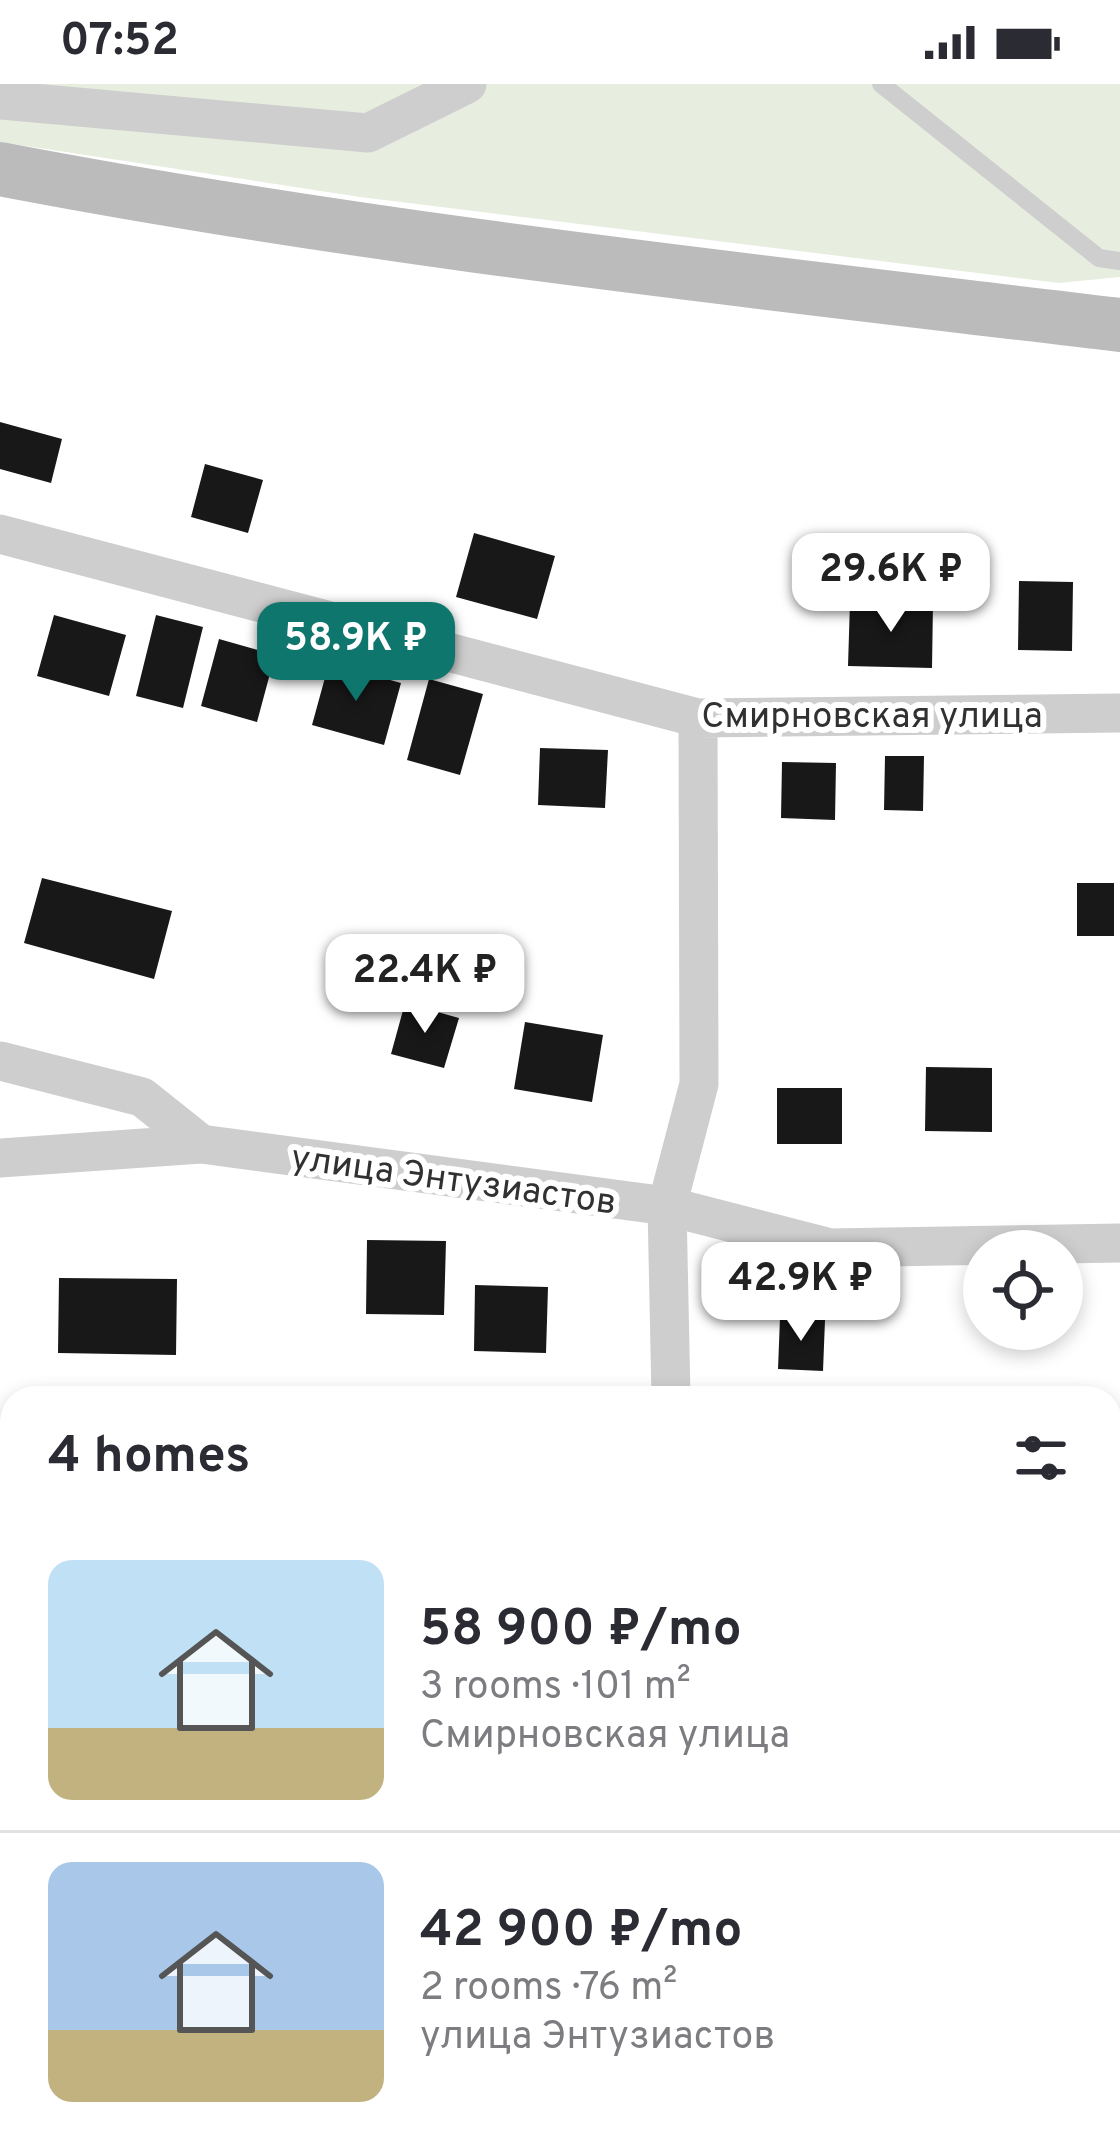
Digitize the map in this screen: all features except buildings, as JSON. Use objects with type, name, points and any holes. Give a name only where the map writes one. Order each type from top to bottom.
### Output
[{"type":"main road","points":[[0,170],[641,267],[1120,325]]},
{"type":"street","points":[[0,100],[368,133],[467,84]]},
{"type":"street","name":"Смирновская улица","points":[[0,534],[698,718],[1120,713]]},
{"type":"street","points":[[671,1386],[667,1206],[699,1084],[698,718]]},
{"type":"street","points":[[0,1061],[142,1097],[201,1144]]},
{"type":"street","name":"улица Энтузиастов","points":[[0,1158],[201,1144],[667,1206],[830,1248],[1120,1243]]},
{"type":"lane","points":[[880,84],[1099,258],[1120,260]]},
{"type":"green space","points":[[0,84],[1120,84],[1120,277],[1059,283],[360,197],[0,142]]}]
